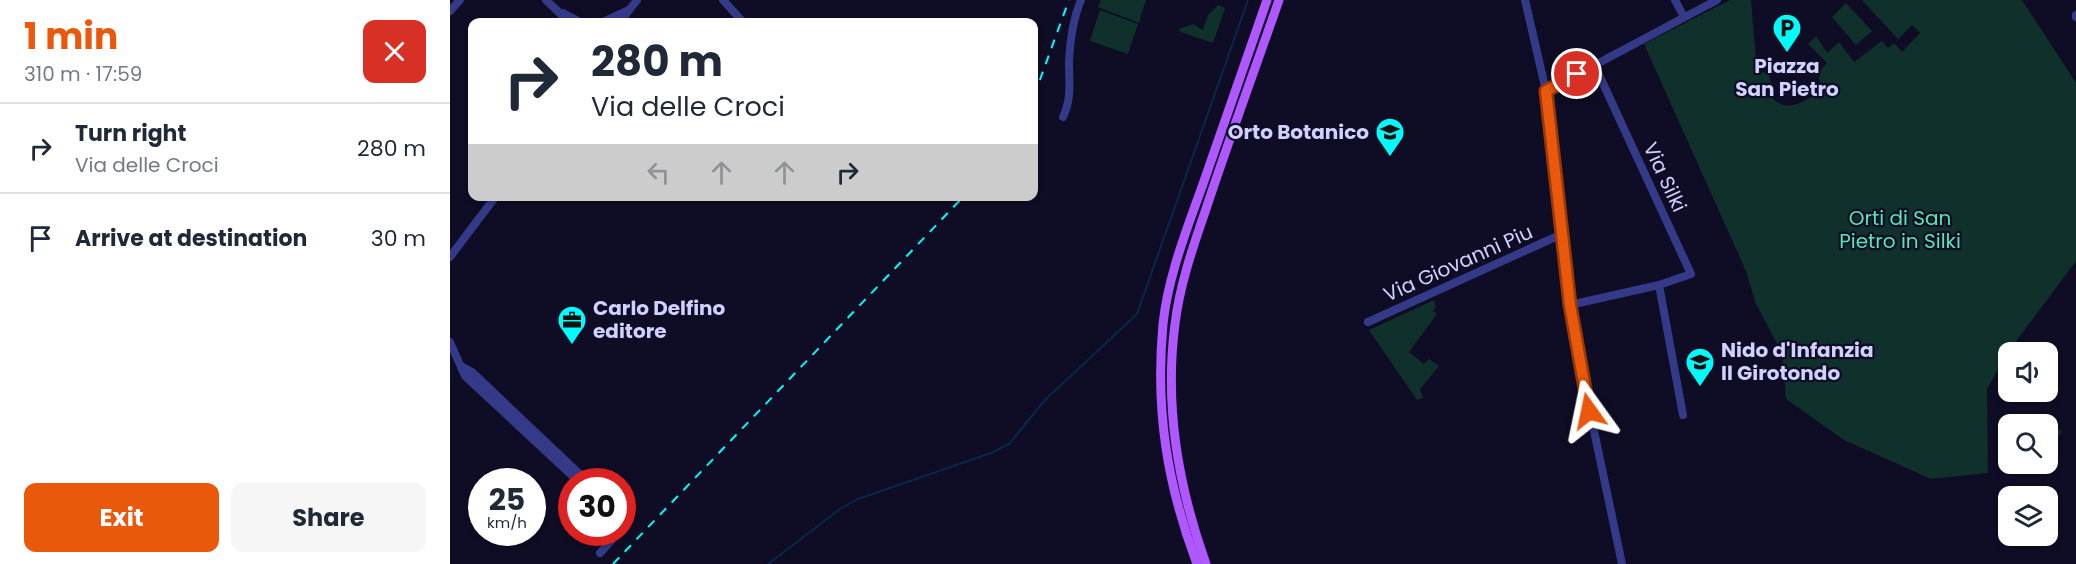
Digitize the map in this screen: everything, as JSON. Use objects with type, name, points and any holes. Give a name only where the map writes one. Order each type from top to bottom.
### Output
[{"type":"main road","points":[[1197,564],[1180,518],[1162,436],[1163,322],[1174,271],[1191,218],[1267,0]]},
{"type":"main road","points":[[1206,564],[1193,527],[1177,462],[1171,381],[1175,323],[1188,265],[1279,0]]},
{"type":"street","points":[[450,11],[460,0]]},
{"type":"street","points":[[546,0],[565,18]]},
{"type":"street","points":[[623,18],[637,0]]},
{"type":"street","points":[[723,0],[739,18]]},
{"type":"street","points":[[1063,117],[1070,101],[1073,26],[1081,0]]},
{"type":"street","points":[[1526,0],[1546,91],[1576,345],[1622,564]]},
{"type":"street","points":[[1675,0],[1684,17]]},
{"type":"street","points":[[1546,91],[1717,0]]},
{"type":"street","points":[[612,18],[629,10]]},
{"type":"street","points":[[559,11],[572,18]]},
{"type":"street","name":"Via Silki","points":[[1570,305],[1659,285],[1691,274],[1594,64]]},
{"type":"street","points":[[450,257],[492,201]]},
{"type":"street","name":"Via Giovanni Piu","points":[[1368,322],[1562,234]]},
{"type":"street","points":[[1659,285],[1683,415]]},
{"type":"street","points":[[450,342],[453,356],[465,376],[564,468]]},
{"type":"street","points":[[460,365],[472,372],[573,468]]},
{"type":"street","points":[[600,553],[606,546]]},
{"type":"green space","points":[[1101,0],[1146,0],[1139,23],[1098,7]]},
{"type":"green space","name":"Orti di San Pietro in Silki","points":[[1730,0],[1751,0],[1757,72],[1769,73],[1774,100],[1781,104],[1794,105],[1824,88],[1819,80],[1820,71],[1827,63],[1808,44],[1816,36],[1827,53],[1839,42],[1854,62],[1882,41],[1888,48],[1894,43],[1902,52],[1920,33],[1912,25],[1898,39],[1862,0],[2022,0],[2076,83],[2076,261],[2015,342],[1998,342],[1998,370],[1987,389],[1988,473],[1931,479],[1844,440],[1786,399],[1782,353],[1756,304],[1746,271],[1644,44]]},
{"type":"green space","points":[[1846,3],[1872,31],[1856,45],[1832,17]]},
{"type":"green space","points":[[1218,5],[1225,8],[1213,43],[1181,32],[1179,29],[1193,24],[1203,30],[1208,15]]},
{"type":"green space","points":[[1100,10],[1138,24],[1128,54],[1090,41]]},
{"type":"green space","points":[[1434,300],[1436,307],[1433,311],[1437,314],[1409,352],[1424,364],[1429,359],[1439,366],[1420,389],[1423,398],[1417,400],[1369,330]]},
{"type":"waterway","points":[[768,564],[840,509],[858,499],[991,453],[1009,444],[1044,401],[1137,314],[1248,0]]},
{"type":"railway","points":[[1038,85],[1069,0]]},
{"type":"railway","points":[[613,564],[959,201]]},
{"type":"place","name":"Piazza San Pietro","points":[[1787,54]]},
{"type":"place","name":"Orto Botanico","points":[[1390,158]]},
{"type":"place","name":"Carlo Delfino editore","points":[[572,346]]},
{"type":"place","name":"Nido d'Infanzia Il Girotondo","points":[[1700,388]]},
{"type":"route","points":[[1577,74],[1546,91],[1570,305],[1589,411]]}]
